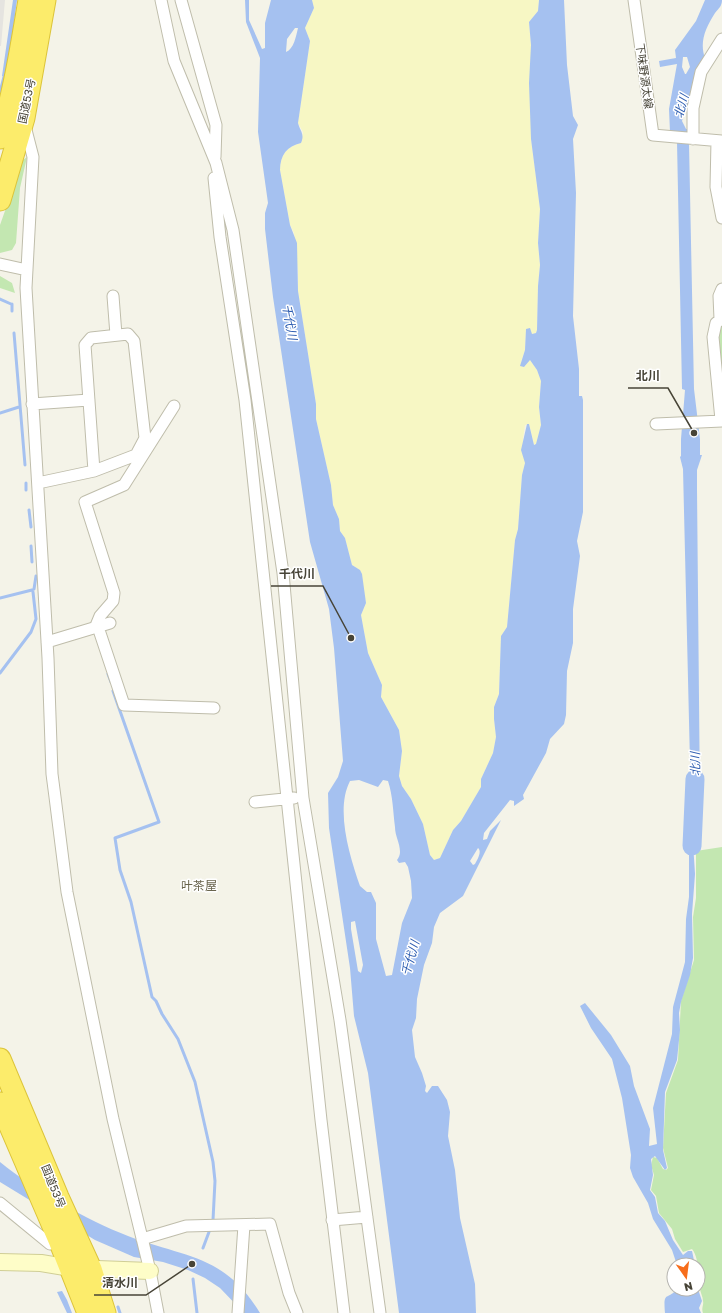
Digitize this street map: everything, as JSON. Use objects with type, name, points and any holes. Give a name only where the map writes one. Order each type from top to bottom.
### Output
[{"type":"highway","name":"国道53号","points":[[0,200],[10,115],[20,59],[28,0]]},
{"type":"highway","name":"国道53号","points":[[0,138],[10,115],[45,0]]},
{"type":"highway","name":"国道53号","points":[[0,1059],[52,1205],[81,1268],[105,1313]]},
{"type":"highway","name":"国道53号","points":[[0,1103],[33,1182],[71,1226],[81,1268],[88,1313]]},
{"type":"street","points":[[161,0],[174,61],[215,159],[233,230],[282,573],[303,798],[340,1020],[380,1313]]},
{"type":"street","points":[[181,0],[216,125],[213,173],[220,237],[245,400],[332,1220],[344,1313]]},
{"type":"street","name":"下味野源太線","points":[[634,0],[653,136],[692,139]]},
{"type":"street","points":[[722,39],[702,72],[693,108],[692,139],[719,141],[716,187],[722,218]]},
{"type":"street","points":[[10,115],[33,157],[26,288],[47,642],[52,774],[67,892],[113,1119],[150,1272],[158,1313]]},
{"type":"street","points":[[0,264],[26,270]]},
{"type":"street","points":[[656,424],[721,420],[713,337],[714,327],[721,319],[719,296],[722,289]]},
{"type":"street","points":[[113,296],[116,335]]},
{"type":"street","points":[[38,483],[94,471],[136,455],[145,438],[134,341],[128,334],[91,338],[85,345],[94,471]]},
{"type":"street","points":[[32,404],[89,400]]},
{"type":"street","points":[[174,406],[124,485],[85,502],[114,593],[113,601],[100,616],[96,627],[124,705],[214,708]]},
{"type":"street","points":[[47,642],[110,623]]},
{"type":"street","points":[[255,802],[303,798]]},
{"type":"street","points":[[0,1203],[50,1244]]},
{"type":"street","points":[[332,1220],[367,1217]]},
{"type":"street","points":[[238,1313],[244,1224]]},
{"type":"street","points":[[142,1239],[186,1226],[270,1224],[289,1293],[297,1313]]},
{"type":"street","points":[[0,1262],[41,1263],[81,1268],[150,1272]]},
{"type":"shaded area","points":[[0,0],[5,0],[1,46],[0,46]]},
{"type":"shaded area","points":[[27,157],[20,188],[16,243],[12,250],[0,253],[0,225],[23,160]]},
{"type":"shaded area","points":[[0,276],[12,283],[15,293],[0,288]]},
{"type":"shaded area","points":[[722,321],[722,405],[718,324]]},
{"type":"shaded area","points":[[722,847],[722,1313],[703,1313],[702,1297],[706,1297],[706,1257],[696,1257],[692,1249],[683,1252],[675,1239],[672,1229],[659,1213],[656,1196],[651,1190],[654,1175],[651,1165],[653,1157],[657,1158],[663,1169],[666,1170],[668,1168],[663,1148],[666,1093],[678,1060],[681,1001],[694,960],[693,917],[696,898],[696,851]]},
{"type":"sand","points":[[312,0],[539,0],[538,11],[529,22],[531,45],[531,139],[540,209],[538,243],[540,265],[537,330],[536,333],[532,334],[526,329],[525,350],[521,362],[524,367],[530,360],[537,370],[541,381],[539,407],[541,425],[536,445],[534,444],[529,424],[525,425],[523,439],[525,463],[522,475],[518,529],[515,540],[507,627],[501,636],[499,694],[494,707],[496,737],[493,753],[481,779],[481,787],[461,821],[453,830],[440,858],[434,860],[430,855],[423,824],[411,799],[402,786],[399,776],[402,751],[399,730],[381,697],[382,685],[368,653],[361,615],[366,603],[360,570],[352,565],[345,538],[340,531],[339,519],[333,505],[331,485],[316,419],[316,404],[298,291],[298,272],[294,233],[290,225],[280,170],[281,160],[285,152],[292,146],[301,143],[303,132],[298,123],[310,41],[305,28],[314,8]]},
{"type":"water","points":[[13,0],[17,0],[7,77],[2,76]]},
{"type":"water","points":[[245,0],[249,0],[249,20],[262,49],[265,48],[265,23],[271,0],[312,0],[314,8],[305,28],[310,41],[298,123],[302,140],[301,143],[292,146],[285,152],[281,160],[280,170],[290,225],[297,243],[298,291],[316,404],[316,419],[331,485],[333,505],[339,519],[340,531],[345,538],[352,565],[360,570],[362,574],[366,603],[361,615],[368,653],[382,685],[381,697],[399,730],[402,751],[399,776],[402,786],[411,799],[423,824],[430,855],[434,860],[440,858],[453,830],[461,821],[481,787],[481,779],[493,753],[496,737],[494,707],[499,694],[501,636],[507,627],[515,540],[518,529],[522,475],[525,463],[521,450],[527,424],[529,424],[534,445],[536,444],[541,425],[539,407],[541,381],[537,370],[530,360],[524,367],[520,366],[525,350],[526,329],[530,328],[532,334],[536,333],[537,330],[540,265],[538,243],[540,209],[531,139],[529,83],[531,45],[529,22],[538,11],[539,0],[564,0],[567,65],[573,116],[578,125],[573,139],[576,193],[573,316],[579,369],[579,396],[582,396],[583,400],[583,512],[577,541],[580,556],[573,609],[573,643],[567,671],[566,715],[564,724],[550,739],[546,753],[523,795],[524,799],[514,806],[514,801],[510,800],[484,833],[483,840],[487,839],[490,831],[501,820],[463,896],[440,913],[434,927],[432,943],[424,965],[417,999],[416,1018],[412,1030],[415,1057],[426,1086],[425,1091],[427,1093],[432,1086],[438,1086],[447,1100],[450,1112],[448,1136],[455,1170],[460,1218],[475,1284],[476,1313],[399,1313],[368,1073],[354,1016],[350,968],[329,828],[328,793],[338,777],[343,761],[334,648],[329,609],[310,542],[273,297],[265,229],[265,213],[268,203],[258,132],[260,58],[246,22]],"holes":[[[295,28],[298,28],[293,45],[286,52],[287,39]],[[359,780],[378,787],[383,780],[388,781],[392,798],[395,830],[400,849],[400,855],[397,860],[399,863],[405,862],[408,867],[412,898],[402,923],[392,975],[386,976],[376,939],[376,903],[371,892],[367,892],[360,886],[348,848],[344,819],[344,806],[350,781]],[[478,848],[480,853],[475,864],[473,865],[470,861]],[[355,921],[363,965],[361,973],[358,971],[351,922]]]},
{"type":"water","points":[[705,0],[722,0],[721,5],[712,18],[704,35],[703,52],[705,58],[693,82],[690,105],[686,107],[682,121],[686,129],[688,129],[689,143],[694,389],[700,439],[700,455],[702,455],[697,470],[700,803],[691,805],[683,469],[680,457],[685,390],[682,389],[677,142],[670,132],[669,109],[677,64],[660,67],[659,61],[676,58],[675,50],[696,21]],"holes":[[[683,57],[687,57],[690,67],[685,74],[682,67]]]},
{"type":"water","points":[[693,843],[695,874],[692,914],[693,958],[690,975],[679,1013],[680,1030],[677,1060],[665,1092],[663,1150],[667,1168],[665,1170],[655,1156],[651,1159],[653,1175],[650,1190],[655,1197],[658,1213],[665,1221],[673,1240],[683,1255],[688,1251],[692,1251],[693,1257],[674,1257],[672,1250],[653,1219],[648,1203],[633,1177],[630,1168],[631,1155],[622,1098],[612,1059],[591,1028],[580,1006],[585,1003],[611,1035],[630,1066],[634,1086],[650,1129],[649,1146],[657,1144],[653,1108],[672,1034],[673,1007],[685,962],[686,919],[689,897],[689,846]]},
{"type":"water","points":[[0,1162],[45,1194],[95,1222],[128,1236],[186,1254],[218,1269],[232,1279],[246,1294],[260,1313],[244,1313],[220,1288],[205,1278],[188,1270],[163,1262],[134,1257],[95,1240],[0,1182]]},
{"type":"water","points":[[62,1291],[72,1313],[67,1313],[57,1292]]},
{"type":"water","points":[[701,1297],[702,1301],[699,1308],[701,1313],[665,1313],[665,1298]]},
{"type":"waterway","points":[[0,92],[5,73]]},
{"type":"waterway","points":[[0,299],[11,304]]},
{"type":"waterway","points":[[12,304],[12,311]]},
{"type":"waterway","points":[[14,333],[25,465]]},
{"type":"waterway","points":[[0,413],[19,407]]},
{"type":"waterway","points":[[26,483],[26,490]]},
{"type":"waterway","points":[[29,510],[31,527]]},
{"type":"waterway","points":[[31,546],[32,562]]},
{"type":"waterway","points":[[34,589],[36,576]]},
{"type":"waterway","points":[[0,598],[32,590]]},
{"type":"waterway","points":[[0,673],[31,632],[36,619],[33,592]]},
{"type":"waterway","points":[[108,674],[111,682]]},
{"type":"waterway","points":[[113,691],[159,822],[115,838],[120,870],[131,902],[152,997],[156,1001],[162,1014],[178,1039],[195,1082],[213,1162],[215,1181],[213,1220]]},
{"type":"waterway","name":"北川","points":[[692,846],[695,779]]},
{"type":"waterway","points":[[203,1248],[209,1232]]},
{"type":"waterway","points":[[193,1279],[197,1313]]},
{"type":"waterway","points":[[118,1307],[120,1313]]},
{"type":"place","name":"北川","points":[[694,433]]},
{"type":"place","name":"千代川","points":[[351,638]]},
{"type":"place","name":"清水川","points":[[192,1264]]},
{"type":"district","name":"叶茶屋","points":[[199,885]]}]
